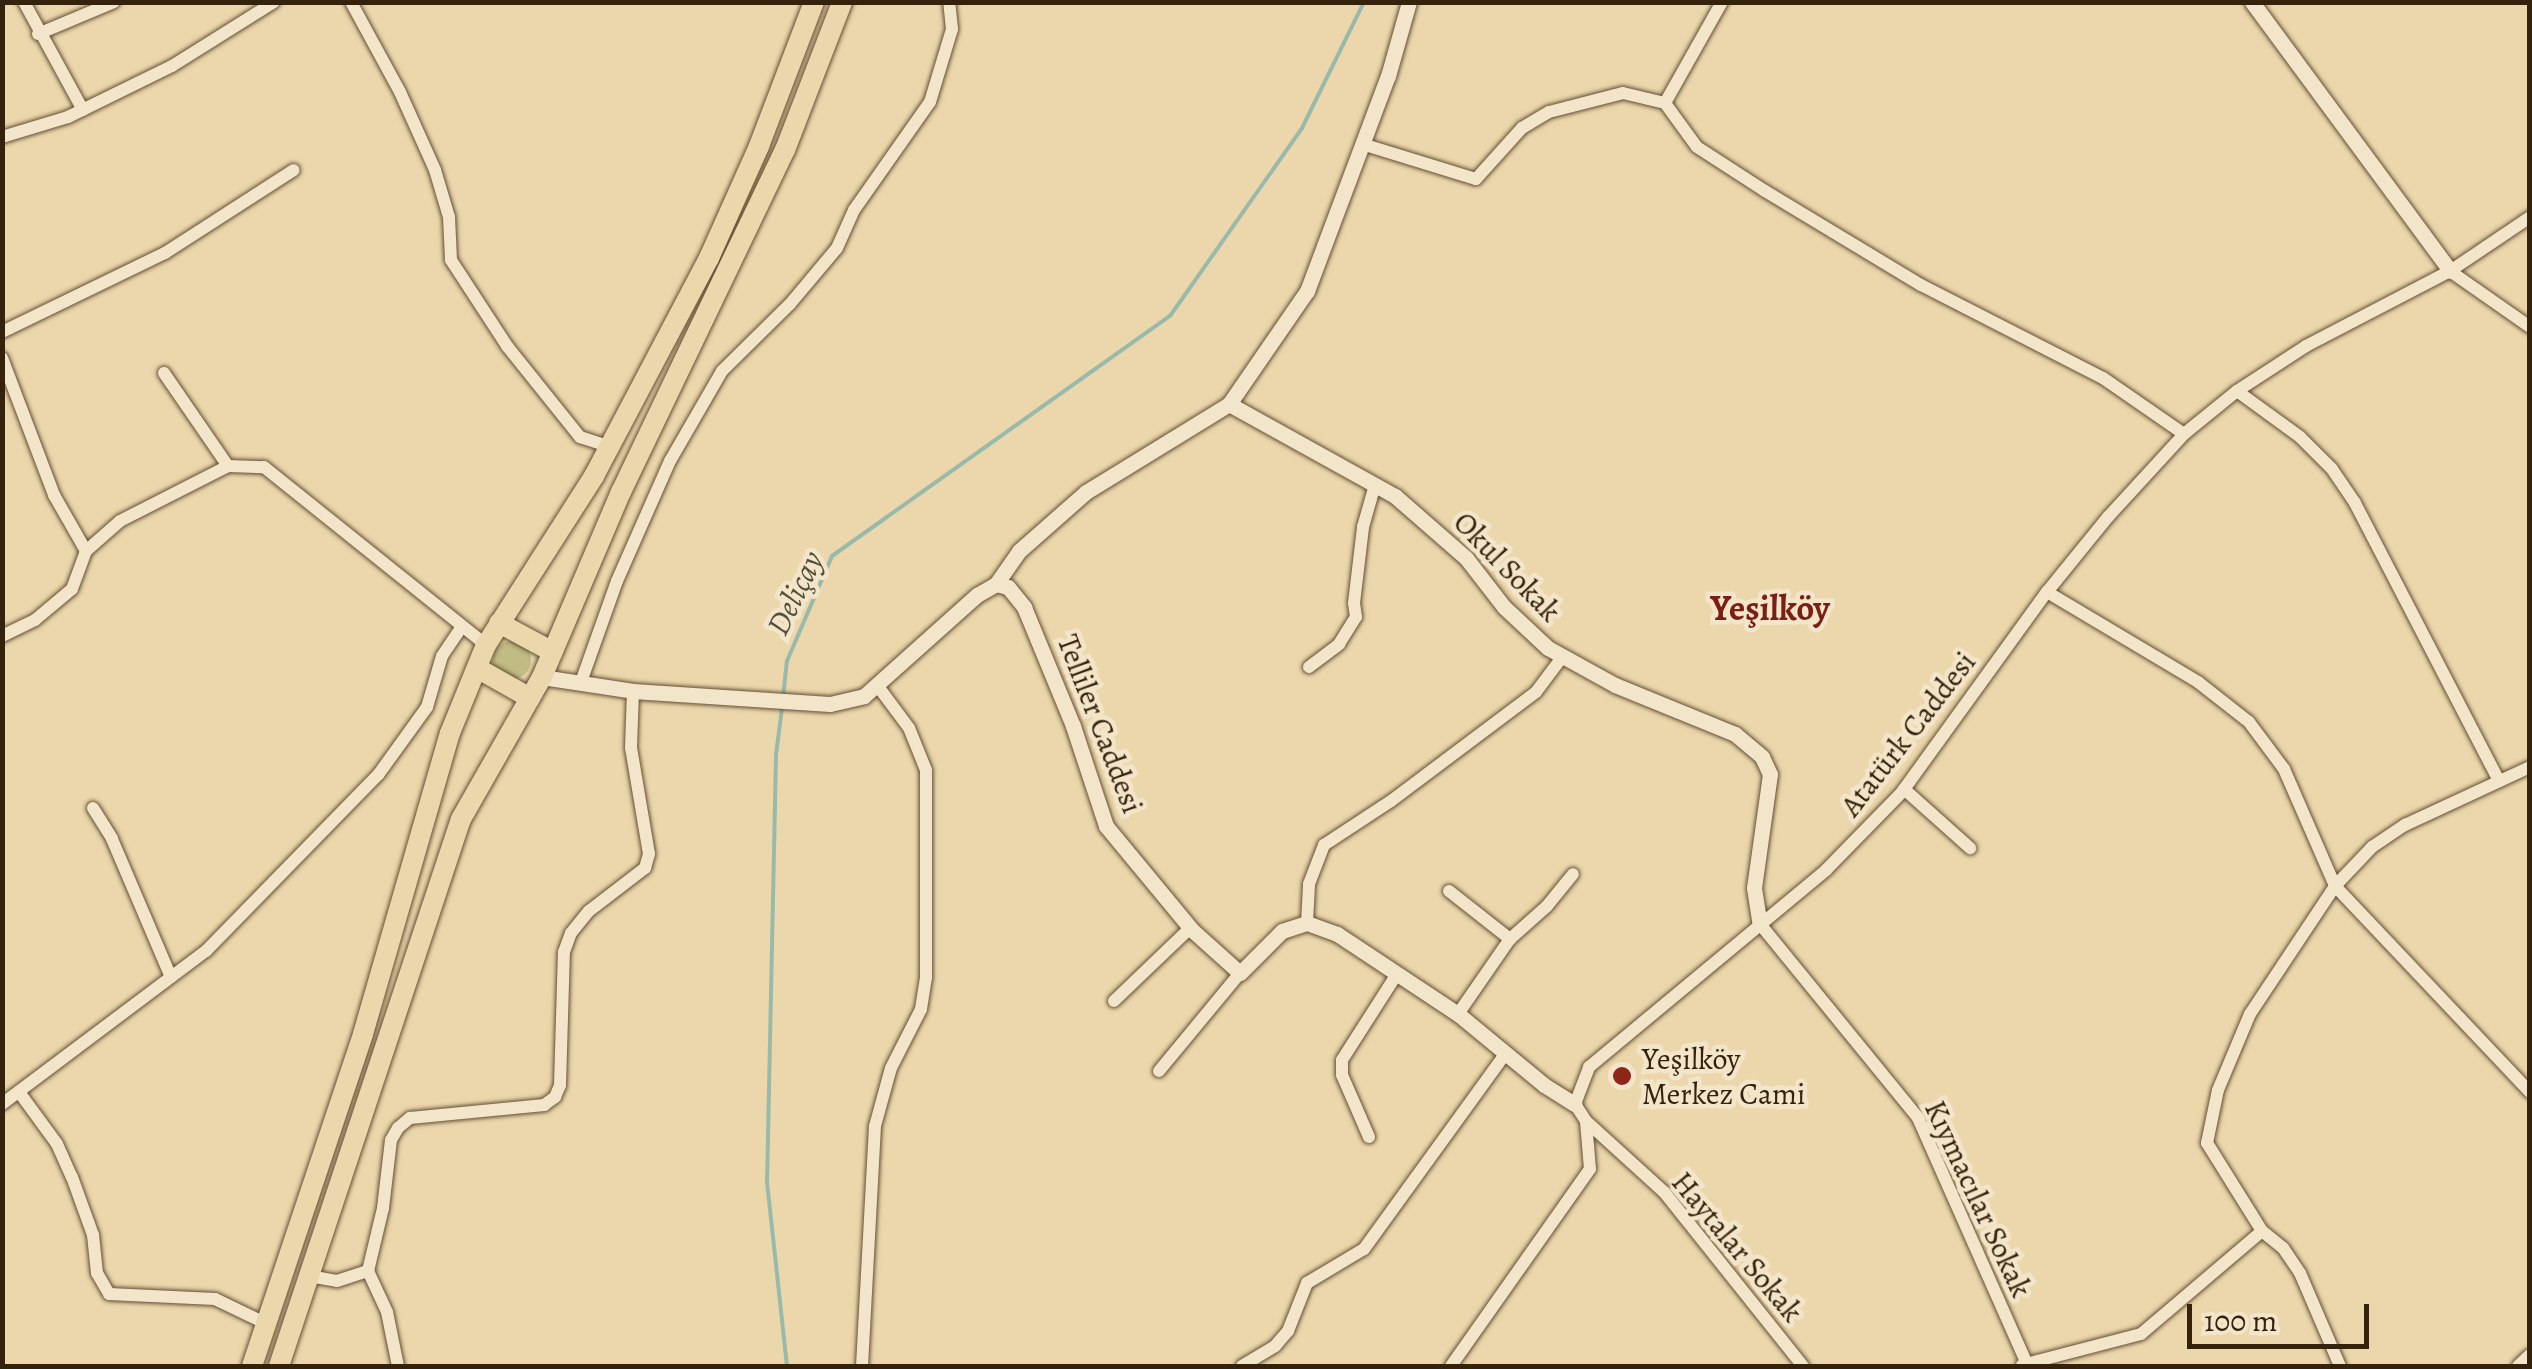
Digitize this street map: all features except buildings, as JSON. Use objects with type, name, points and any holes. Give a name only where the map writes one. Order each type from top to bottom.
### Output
[{"type":"highway","points":[[252,1366],[363,1034],[438,770],[486,645],[610,447],[709,258],[759,146],[814,2]]},
{"type":"highway","points":[[279,1366],[461,819],[542,676],[621,492],[785,150],[842,2]]},
{"type":"highway","points":[[500,624],[552,652]]},
{"type":"highway","points":[[477,668],[530,698]]},
{"type":"street","points":[[24,2],[38,34],[83,110]]},
{"type":"street","points":[[38,34],[114,2]]},
{"type":"street","points":[[2,137],[83,110],[172,66],[274,2]]},
{"type":"street","points":[[351,2],[400,92],[435,170],[450,217],[452,260],[507,346],[580,437],[610,447]]},
{"type":"street","points":[[582,682],[617,581],[663,478],[722,372],[790,304],[837,248],[854,210],[930,102],[952,29],[950,2]]},
{"type":"street","points":[[542,676],[633,691],[830,704],[864,696],[977,595],[996,584],[1019,550],[1086,492],[1228,404],[1307,291],[1388,76],[1409,2]]},
{"type":"street","points":[[1665,103],[1722,2]]},
{"type":"street","points":[[2252,2],[2450,271],[2530,327]]},
{"type":"street","points":[[1362,144],[1476,179],[1522,128],[1550,112],[1623,93],[1665,103],[1698,147],[1752,182],[1921,285],[2103,378],[2184,434]]},
{"type":"street","points":[[2,332],[165,252],[294,170]]},
{"type":"street","name":"Atatürk Caddesi","points":[[1575,1104],[1589,1066],[1826,870],[1904,788],[2047,592],[2108,517],[2184,434],[2237,391],[2306,346],[2450,271],[2530,218]]},
{"type":"street","points":[[2,358],[54,495],[86,551]]},
{"type":"street","points":[[164,373],[228,466]]},
{"type":"street","points":[[2237,391],[2300,437],[2332,469],[2355,503],[2500,781]]},
{"type":"street","name":"Okul Sokak","points":[[1228,404],[1395,496],[1466,558],[1504,607],[1548,648],[1615,685],[1735,734],[1762,757],[1770,774],[1754,888],[1760,924]]},
{"type":"street","points":[[2,636],[35,620],[72,589],[86,551],[120,521],[228,466],[264,467],[486,645]]},
{"type":"street","points":[[1309,667],[1339,644],[1356,617],[1354,603],[1363,526],[1375,485]]},
{"type":"street","name":"Telliler Caddesi","points":[[996,584],[1008,587],[1024,607],[1072,726],[1106,826],[1190,928],[1240,973]]},
{"type":"street","points":[[2047,592],[2198,682],[2249,722],[2284,769],[2335,886],[2530,1092]]},
{"type":"street","points":[[2,1104],[206,951],[378,775],[427,706],[442,656],[461,628]]},
{"type":"street","points":[[1307,924],[1308,884],[1324,845],[1391,801],[1536,692],[1563,656]]},
{"type":"street","points":[[877,685],[909,728],[926,770],[926,978],[921,1010],[890,1068],[875,1126],[862,1361],[879,1366]]},
{"type":"street","points":[[398,1366],[386,1312],[368,1271],[383,1208],[391,1140],[410,1118],[544,1106],[556,1097],[560,1085],[562,975],[567,943],[589,911],[645,868],[649,854],[631,748],[633,691]]},
{"type":"street","points":[[2340,1366],[2300,1273],[2282,1248],[2262,1231],[2207,1144],[2218,1090],[2250,1014],[2335,886],[2372,847],[2405,825],[2530,766]]},
{"type":"street","points":[[1904,788],[1970,848]]},
{"type":"street","points":[[94,808],[112,839],[171,977]]},
{"type":"street","points":[[1458,1014],[1510,939],[1547,906],[1574,874]]},
{"type":"street","points":[[1449,891],[1510,939]]},
{"type":"street","points":[[1159,1071],[1240,973],[1282,931],[1307,924],[1337,934],[1458,1014],[1505,1054],[1575,1104],[1586,1122],[1590,1168],[1451,1366]]},
{"type":"street","name":"Kıymacılar Sokak","points":[[1760,924],[1918,1118],[2023,1364]]},
{"type":"street","points":[[1114,1001],[1190,928]]},
{"type":"street","points":[[1369,1137],[1342,1075],[1342,1060],[1397,974]]},
{"type":"street","points":[[1242,1366],[1275,1346],[1288,1331],[1307,1283],[1364,1250],[1505,1054]]},
{"type":"street","points":[[18,1092],[57,1144],[92,1235],[96,1273],[110,1294],[215,1299],[267,1324]]},
{"type":"street","name":"Haytalar Sokak","points":[[1586,1122],[1664,1192],[1804,1366]]},
{"type":"street","points":[[2023,1364],[2141,1334],[2262,1231]]},
{"type":"street","points":[[309,1276],[337,1281],[368,1271]]},
{"type":"street","points":[[2518,1366],[2530,1355]]},
{"type":"shaded area","points":[[512,641],[526,646],[531,660],[526,674],[512,679],[498,674],[493,660],[498,646]]},
{"type":"waterway","name":"Deliçay","points":[[783,698],[787,661],[832,556],[1170,316],[1302,128],[1364,2]]},
{"type":"waterway","name":"Deliçay","points":[[782,708],[776,755],[767,1182],[787,1366]]},
{"type":"place","name":"Yeşilköy Merkez Cami","points":[[1622,1076]]},
{"type":"district","name":"Yeşilköy","points":[[1770,608]]}]
